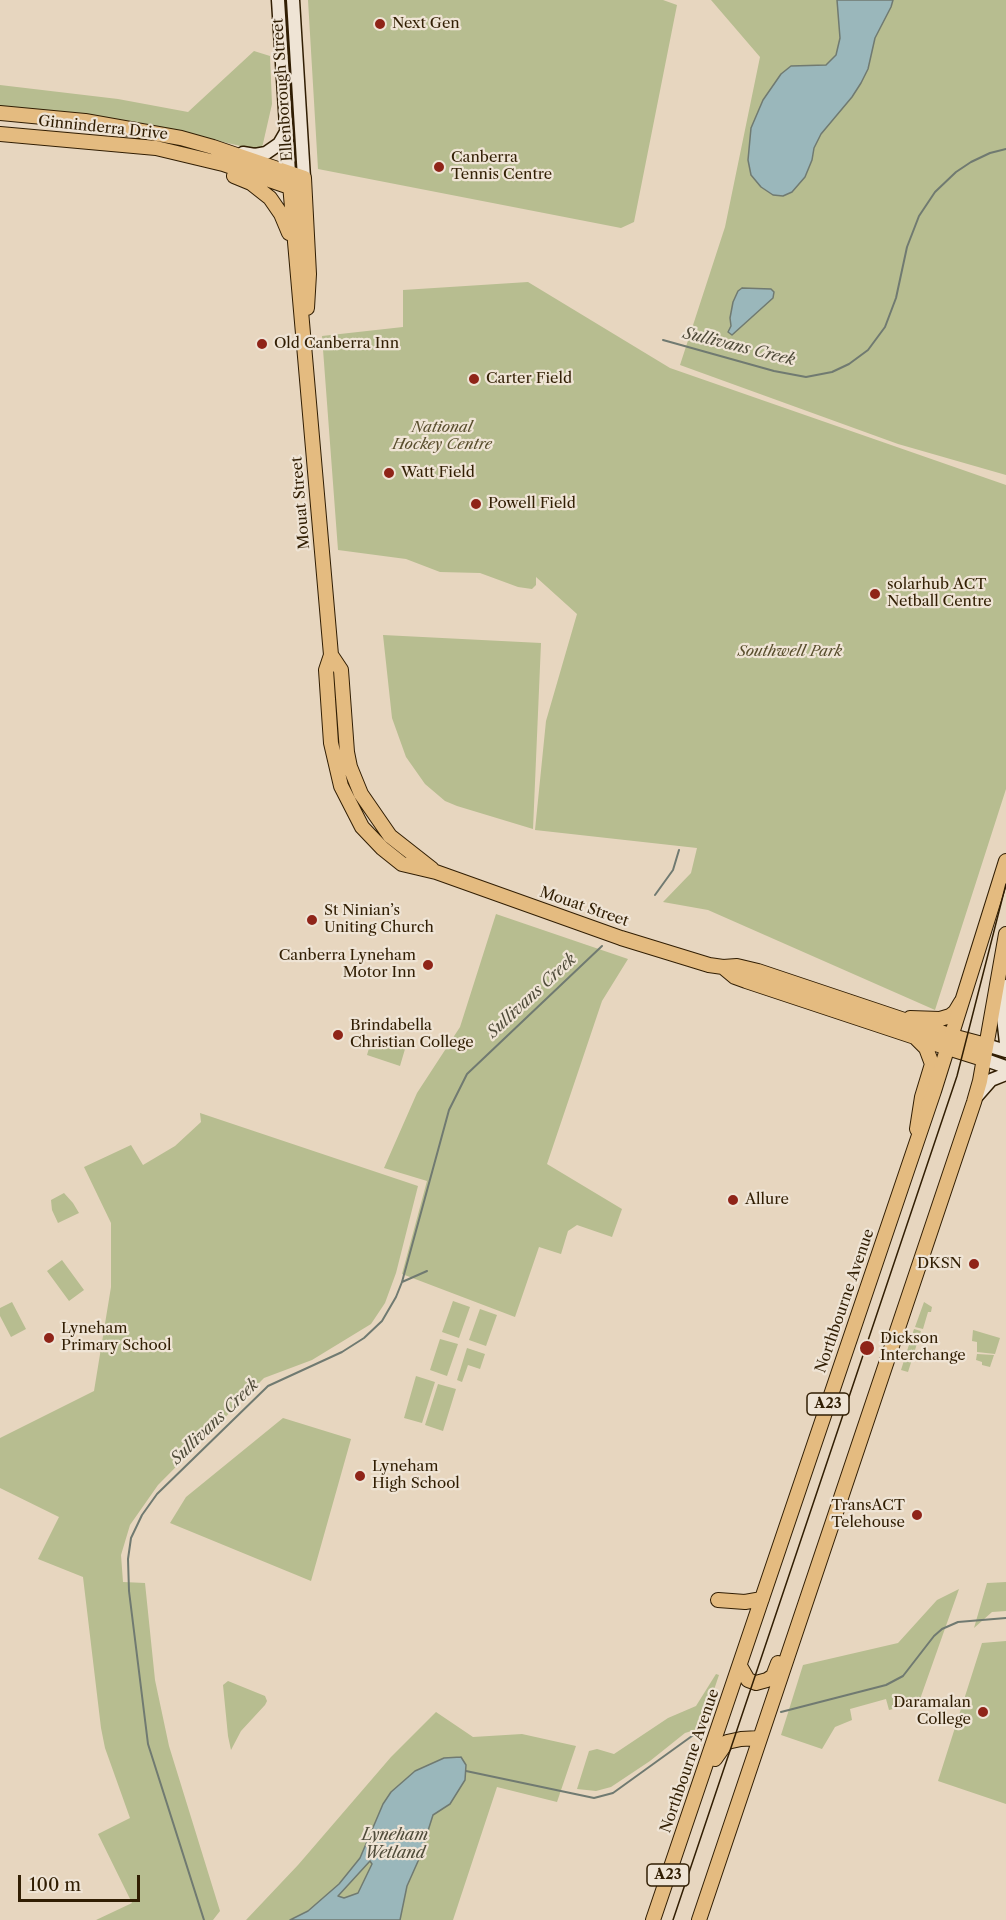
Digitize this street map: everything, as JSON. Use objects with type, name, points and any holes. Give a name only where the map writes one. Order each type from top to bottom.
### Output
[{"type":"main road","name":"Ellenborough Street","points":[[278,0],[289,180]]},
{"type":"main road","name":"Ellenborough Street","points":[[292,0],[304,178]]},
{"type":"main road","name":"Ginninderra Drive","points":[[0,113],[85,121],[181,138],[213,147],[289,180],[305,193]]},
{"type":"main road","points":[[213,147],[251,155],[263,154],[276,147],[286,132]]},
{"type":"main road","name":"Ginninderra Drive","points":[[0,134],[156,148],[289,180],[304,178]]},
{"type":"main road","points":[[104,143],[245,180],[273,202],[284,220],[294,245]]},
{"type":"main road","name":"Mouat Street","points":[[304,178],[309,274],[305,348]]},
{"type":"main road","name":"Mouat Street","points":[[289,180],[331,655],[327,670],[331,743],[336,772],[362,826],[382,848],[402,864],[436,873],[621,938],[723,967],[737,966],[758,971],[893,1018],[950,1042]]},
{"type":"main road","name":"Mouat Street","points":[[331,655],[341,670],[347,752],[350,767],[361,794],[390,836],[436,873]]},
{"type":"main road","points":[[348,801],[361,794]]},
{"type":"main road","name":"Northbourne Avenue","points":[[653,1920],[950,1042],[1006,861]]},
{"type":"main road","name":"A23","points":[[699,1920],[974,1102],[1006,934]]},
{"type":"main road","name":"Mouat Street","points":[[723,967],[735,977],[746,981],[915,1036],[950,1042],[985,1052]]},
{"type":"main road","points":[[1006,986],[1003,1017],[1006,1043]]},
{"type":"main road","points":[[893,1018],[940,1019],[955,1012],[963,999]]},
{"type":"main road","points":[[914,1148],[922,1097],[932,1064],[926,1048],[915,1036]]},
{"type":"main road","points":[[985,1052],[1006,1051]]},
{"type":"main road","points":[[985,1052],[1006,1067]]},
{"type":"main road","points":[[974,1102],[991,1080],[996,1076],[1006,1074]]},
{"type":"main road","points":[[740,1666],[748,1680],[756,1683],[773,1676],[810,1589]]},
{"type":"main road","points":[[718,1600],[745,1602],[762,1599]]},
{"type":"main road","points":[[705,1769],[727,1742],[741,1738],[760,1738]]},
{"type":"green space","points":[[308,0],[663,0],[677,5],[634,222],[621,228],[318,169]]},
{"type":"green space","points":[[711,0],[1006,0],[1006,475],[898,444],[680,365],[725,227],[760,57]]},
{"type":"green space","points":[[254,51],[270,56],[272,104],[262,148],[253,149],[142,123],[79,113],[0,107],[0,85],[118,99],[188,112]]},
{"type":"green space","name":"Southwell Park","points":[[528,282],[670,368],[1006,485],[1006,789],[935,1010],[708,910],[663,902],[691,873],[697,848],[535,830],[546,721],[577,614],[536,577],[536,585],[532,589],[518,587],[480,573],[440,572],[406,559],[338,550],[322,336],[403,327],[403,290]]},
{"type":"green space","points":[[383,635],[541,643],[533,829],[445,801],[425,784],[406,757],[392,718]]},
{"type":"green space","points":[[496,914],[628,959],[602,1001],[547,1164],[622,1209],[612,1237],[577,1225],[568,1231],[561,1254],[539,1247],[515,1317],[402,1274],[427,1181],[384,1168],[417,1093],[460,1027]]},
{"type":"green space","points":[[372,1038],[405,1049],[400,1066],[367,1055]]},
{"type":"green space","points":[[200,1113],[418,1186],[396,1273],[385,1303],[371,1324],[312,1360],[264,1378],[158,1485],[130,1525],[121,1555],[123,1582],[145,1583],[155,1680],[169,1746],[220,1911],[213,1920],[96,1920],[132,1903],[98,1834],[130,1818],[105,1748],[101,1728],[83,1577],[38,1559],[59,1517],[0,1488],[0,1438],[94,1391],[111,1287],[111,1223],[84,1167],[131,1145],[143,1165],[175,1146],[201,1122]]},
{"type":"green space","points":[[64,1193],[79,1213],[58,1223],[52,1210],[51,1200]]},
{"type":"green space","points":[[62,1260],[84,1290],[69,1301],[47,1271]]},
{"type":"green space","points":[[453,1301],[470,1307],[459,1338],[442,1332]]},
{"type":"green space","points":[[12,1302],[26,1329],[11,1337],[0,1316],[0,1308]]},
{"type":"green space","points":[[924,1302],[932,1307],[931,1312],[928,1312],[923,1329],[915,1327]]},
{"type":"green space","points":[[480,1309],[497,1315],[486,1346],[469,1340]]},
{"type":"green space","points":[[914,1329],[921,1331],[908,1372],[901,1370]]},
{"type":"green space","points":[[973,1330],[1000,1338],[995,1354],[977,1352],[977,1342],[972,1341]]},
{"type":"green space","points":[[440,1339],[458,1344],[447,1376],[430,1370]]},
{"type":"green space","points":[[467,1348],[485,1354],[480,1369],[468,1365],[462,1382],[457,1380]]},
{"type":"green space","points":[[977,1354],[994,1355],[990,1367],[976,1360]]},
{"type":"green space","points":[[416,1376],[435,1382],[422,1423],[404,1418]]},
{"type":"green space","points":[[438,1384],[456,1389],[443,1431],[425,1425]]},
{"type":"green space","points":[[283,1418],[351,1439],[311,1581],[170,1523],[186,1497]]},
{"type":"green space","points":[[1006,1582],[1006,1611],[992,1612],[974,1628],[987,1583]]},
{"type":"green space","points":[[959,1589],[919,1702],[889,1710],[886,1699],[850,1709],[852,1720],[835,1727],[822,1749],[781,1735],[803,1665],[898,1643],[937,1600]]},
{"type":"green space","name":"Daramalan College","points":[[1006,1641],[1006,1804],[938,1781],[982,1643]]},
{"type":"green space","points":[[716,1674],[719,1675],[701,1728],[685,1733],[650,1761],[611,1787],[596,1791],[577,1789],[589,1751],[597,1749],[614,1754],[668,1718],[696,1706]]},
{"type":"green space","points":[[228,1681],[265,1696],[267,1701],[241,1731],[231,1750],[223,1685]]},
{"type":"green space","points":[[436,1712],[473,1737],[522,1734],[576,1746],[557,1802],[497,1787],[453,1920],[246,1920],[298,1865],[391,1757]]},
{"type":"water","points":[[837,0],[893,0],[875,38],[868,69],[852,97],[821,134],[805,177],[792,192],[783,196],[773,195],[761,187],[751,175],[748,160],[751,128],[763,100],[781,74],[791,66],[826,65],[836,55],[840,38]]},
{"type":"water","points":[[742,288],[771,289],[774,292],[773,298],[732,335],[728,332],[731,326],[733,302]]},
{"type":"water","name":"Lyneham Wetland","points":[[461,1757],[466,1765],[465,1780],[450,1804],[433,1815],[419,1859],[407,1886],[400,1920],[290,1920],[308,1911],[339,1884],[360,1858],[383,1804],[391,1792],[415,1771],[444,1758]],"holes":[[[370,1861],[372,1864],[358,1893],[344,1898],[338,1896]]]},
{"type":"waterway","name":"Sullivans Creek","points":[[663,340],[774,371],[806,377],[832,372],[849,364],[868,350],[885,327],[896,298],[907,247],[919,216],[935,192],[956,172],[971,162],[990,153],[1006,149]]},
{"type":"waterway","name":"Sullivans Creek","points":[[655,895],[673,870],[679,850]]},
{"type":"waterway","name":"Sullivans Creek","points":[[204,1920],[148,1744],[129,1591],[128,1559],[131,1538],[142,1515],[157,1494],[268,1386],[342,1352],[364,1338],[382,1321],[402,1282],[449,1110],[467,1074],[602,946]]},
{"type":"waterway","points":[[402,1282],[427,1271]]},
{"type":"waterway","points":[[781,1712],[886,1685],[903,1676],[942,1629],[958,1622],[1006,1618]]},
{"type":"waterway","points":[[466,1771],[594,1798],[613,1793],[692,1736],[703,1734]]},
{"type":"tram line","points":[[673,1920],[957,1076],[1006,884]]},
{"type":"place","name":"Next Gen","points":[[380,24]]},
{"type":"place","name":"Canberra Tennis Centre","points":[[439,167]]},
{"type":"place","name":"Old Canberra Inn","points":[[262,344]]},
{"type":"place","name":"Carter Field","points":[[474,379]]},
{"type":"place","name":"Watt Field","points":[[389,473]]},
{"type":"place","name":"Powell Field","points":[[476,504]]},
{"type":"place","name":"solarhub ACT Netball Centre","points":[[875,594]]},
{"type":"place","name":"St Ninian’s Uniting Church","points":[[312,920]]},
{"type":"place","name":"Canberra Lyneham Motor Inn","points":[[428,965]]},
{"type":"place","name":"Brindabella Christian College","points":[[338,1035]]},
{"type":"place","name":"Allure","points":[[733,1200]]},
{"type":"place","name":"DKSN","points":[[974,1264]]},
{"type":"place","name":"Lyneham Primary School","points":[[49,1338]]},
{"type":"place","name":"Dickson Interchange","points":[[867,1348]]},
{"type":"place","name":"Lyneham High School","points":[[360,1476]]},
{"type":"place","name":"TransACT Telehouse","points":[[917,1515]]},
{"type":"place","name":"Daramalan College","points":[[983,1712]]},
{"type":"park label","name":"National Hockey Centre","points":[[442,436]]}]
